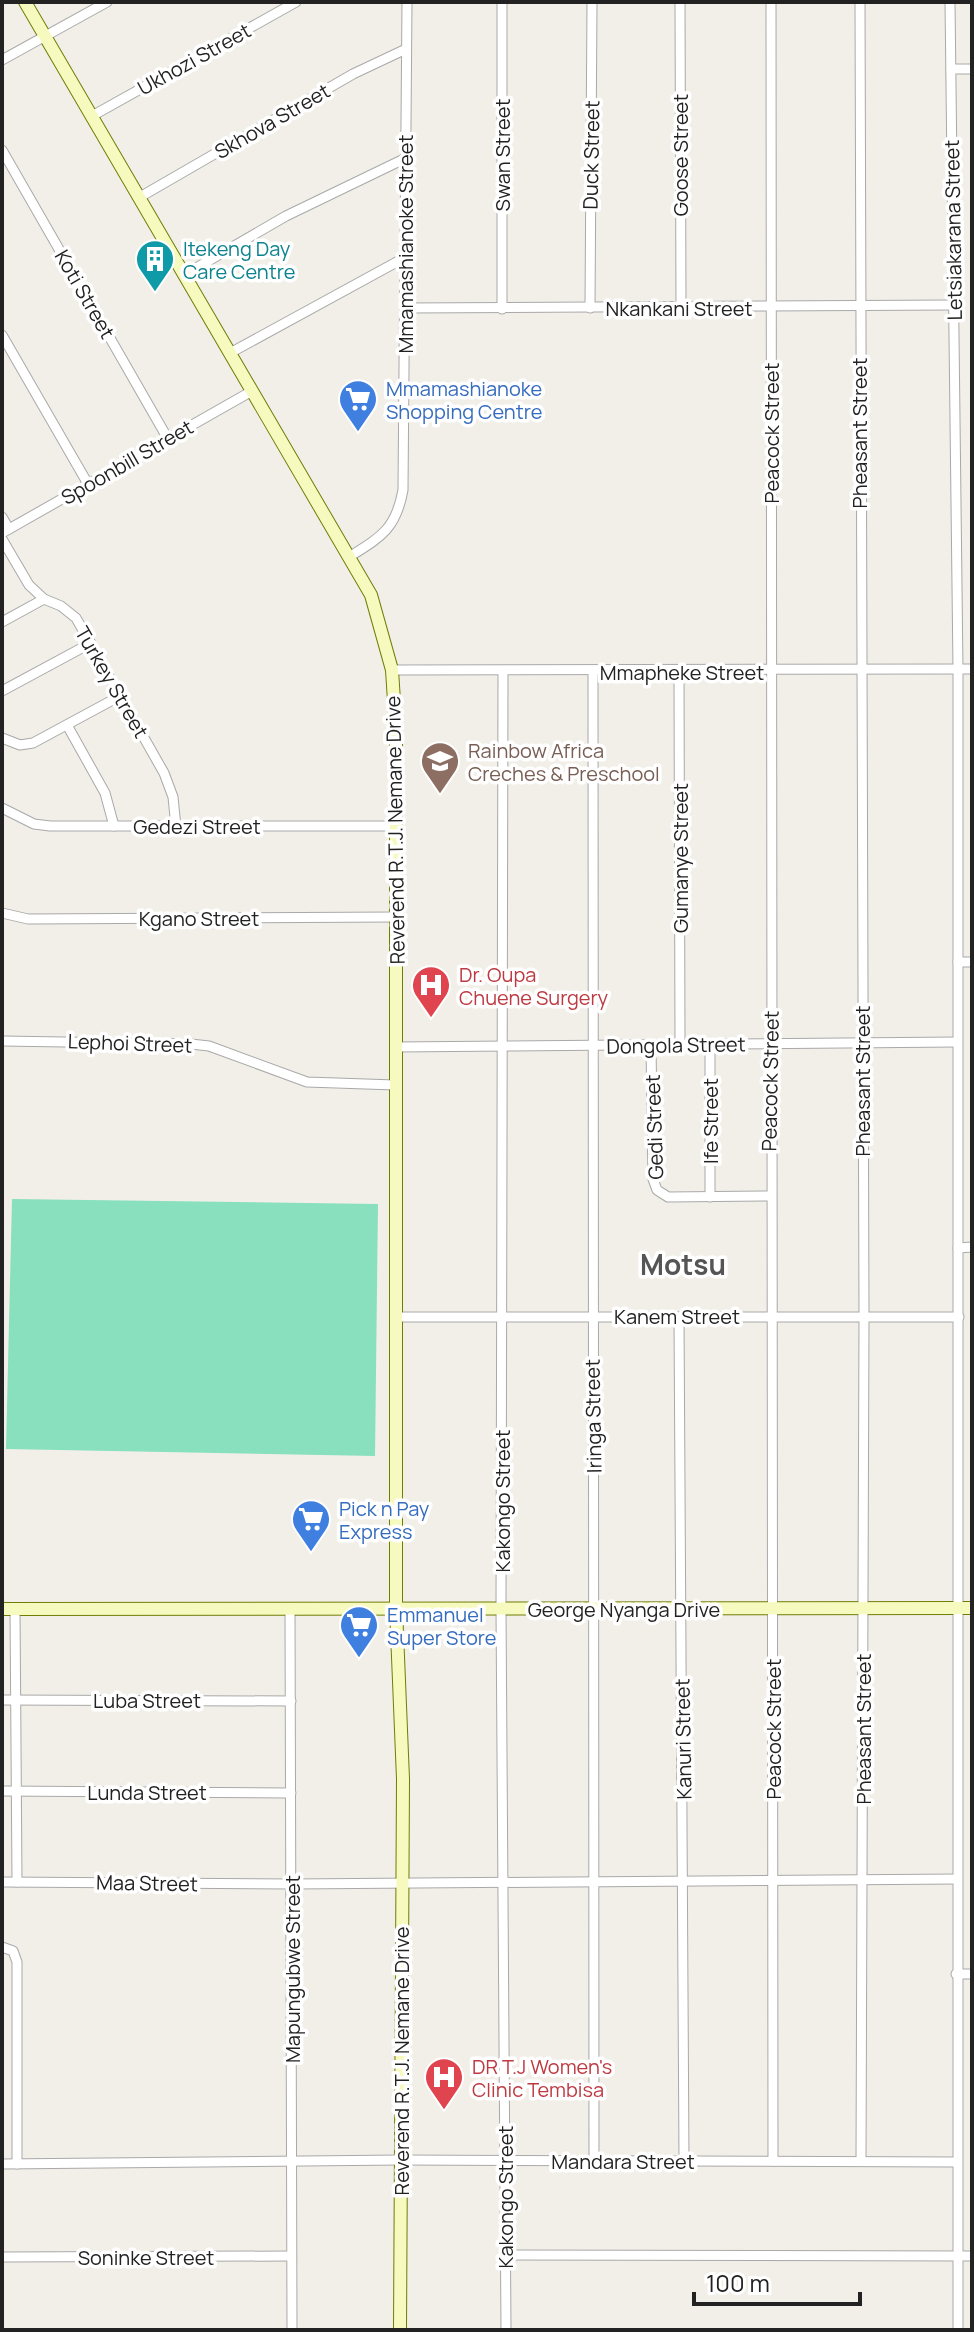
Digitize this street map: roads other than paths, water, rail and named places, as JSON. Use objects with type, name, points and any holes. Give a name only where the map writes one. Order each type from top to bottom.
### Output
[{"type":"street","name":"Reverend R.T.J. Nemane Drive","points":[[25,2],[371,595],[392,670],[397,917],[394,1608],[403,1779],[400,2330]]},
{"type":"street","points":[[2,60],[107,2]]},
{"type":"street","name":"Ukhozi Street","points":[[92,116],[296,2]]},
{"type":"street","name":"Mmamashianoke Street","points":[[349,557],[388,530],[399,511],[403,490],[407,2]]},
{"type":"street","name":"Swan Street","points":[[502,2],[502,309]]},
{"type":"street","name":"Duck Street","points":[[590,308],[592,2]]},
{"type":"street","name":"Goose Street","points":[[680,2],[681,308]]},
{"type":"street","name":"Peacock Street","points":[[771,2],[769,1196],[773,2161]]},
{"type":"street","name":"Pheasant Street","points":[[860,2],[858,307],[864,1317],[861,2160]]},
{"type":"street","name":"Letsiakarana Street","points":[[950,2],[958,669],[958,2330]]},
{"type":"street","name":"Skhova Street","points":[[140,197],[353,74],[406,49]]},
{"type":"street","points":[[951,69],[972,69]]},
{"type":"street","name":"Koti Street","points":[[2,150],[168,439]]},
{"type":"street","points":[[184,275],[286,216],[406,158]]},
{"type":"street","points":[[230,353],[404,258]]},
{"type":"street","name":"Nkankani Street","points":[[405,308],[953,305]]},
{"type":"street","points":[[2,335],[88,484]]},
{"type":"street","name":"Spoonbill Street","points":[[4,534],[252,391]]},
{"type":"street","name":"Turkey Street","points":[[2,517],[4,534],[29,585],[44,599],[69,612],[91,643],[164,773],[173,797],[176,827]]},
{"type":"street","points":[[2,622],[44,599]]},
{"type":"street","points":[[2,691],[91,643]]},
{"type":"street","name":"Mmapheke Street","points":[[392,670],[770,672],[972,669]]},
{"type":"street","name":"Iringa Street","points":[[593,671],[594,2161]]},
{"type":"street","name":"Gumanye Street","points":[[679,671],[680,1046]]},
{"type":"street","name":"Kakongo Street","points":[[503,672],[501,1609],[506,2330]]},
{"type":"street","points":[[2,738],[26,746],[120,696]]},
{"type":"street","points":[[67,725],[105,793],[114,826]]},
{"type":"street","name":"Gedezi Street","points":[[2,808],[34,824],[396,826]]},
{"type":"street","name":"Kgano Street","points":[[2,913],[28,919],[397,917]]},
{"type":"street","points":[[958,962],[972,962]]},
{"type":"street","name":"Lephoi Street","points":[[2,1041],[191,1044],[218,1049],[307,1082],[395,1085]]},
{"type":"street","name":"Dongola Street","points":[[395,1047],[957,1042]]},
{"type":"street","name":"Ife Street","points":[[710,1045],[710,1197]]},
{"type":"street","name":"Gedi Street","points":[[651,1046],[655,1185],[659,1193],[668,1197],[769,1196]]},
{"type":"street","points":[[958,1248],[972,1247]]},
{"type":"street","name":"Kanem Street","points":[[395,1317],[959,1317]]},
{"type":"street","name":"Kanuri Street","points":[[679,1317],[685,1879],[684,2161]]},
{"type":"street","name":"George Nyanga Drive","points":[[8,1609],[972,1608]]},
{"type":"street","points":[[8,1609],[16,1700],[17,1882]]},
{"type":"street","name":"Mapungubwe Street","points":[[290,1609],[292,2330]]},
{"type":"street","name":"Luba Street","points":[[2,1700],[291,1701]]},
{"type":"street","name":"Lunda Street","points":[[2,1791],[291,1793]]},
{"type":"street","name":"Maa Street","points":[[2,1882],[293,1884],[957,1879]]},
{"type":"street","points":[[2,1947],[13,1951],[17,1962],[17,2164]]},
{"type":"street","points":[[956,1974],[972,1974]]},
{"type":"street","name":"Mandara Street","points":[[2,2164],[402,2160],[956,2162]]},
{"type":"street","points":[[506,2255],[972,2256]]},
{"type":"street","name":"Soninke Street","points":[[2,2257],[291,2256]]},
{"type":"place","name":"Itekeng Day Care Centre","points":[[155,293]]},
{"type":"place","name":"Mmamashianoke Shopping Centre","points":[[358,433]]},
{"type":"place","name":"Rainbow Africa Creches & Preschool","points":[[440,795]]},
{"type":"place","name":"Dr. Oupa Chuene Surgery","points":[[431,1019]]},
{"type":"place","name":"Pick n Pay Express","points":[[311,1553]]},
{"type":"place","name":"Emmanuel Super Store","points":[[359,1659]]},
{"type":"place","name":"DR T.J Women's Clinic Tembisa","points":[[444,2111]]},
{"type":"district","name":"Motsu","points":[[683,1264]]}]
